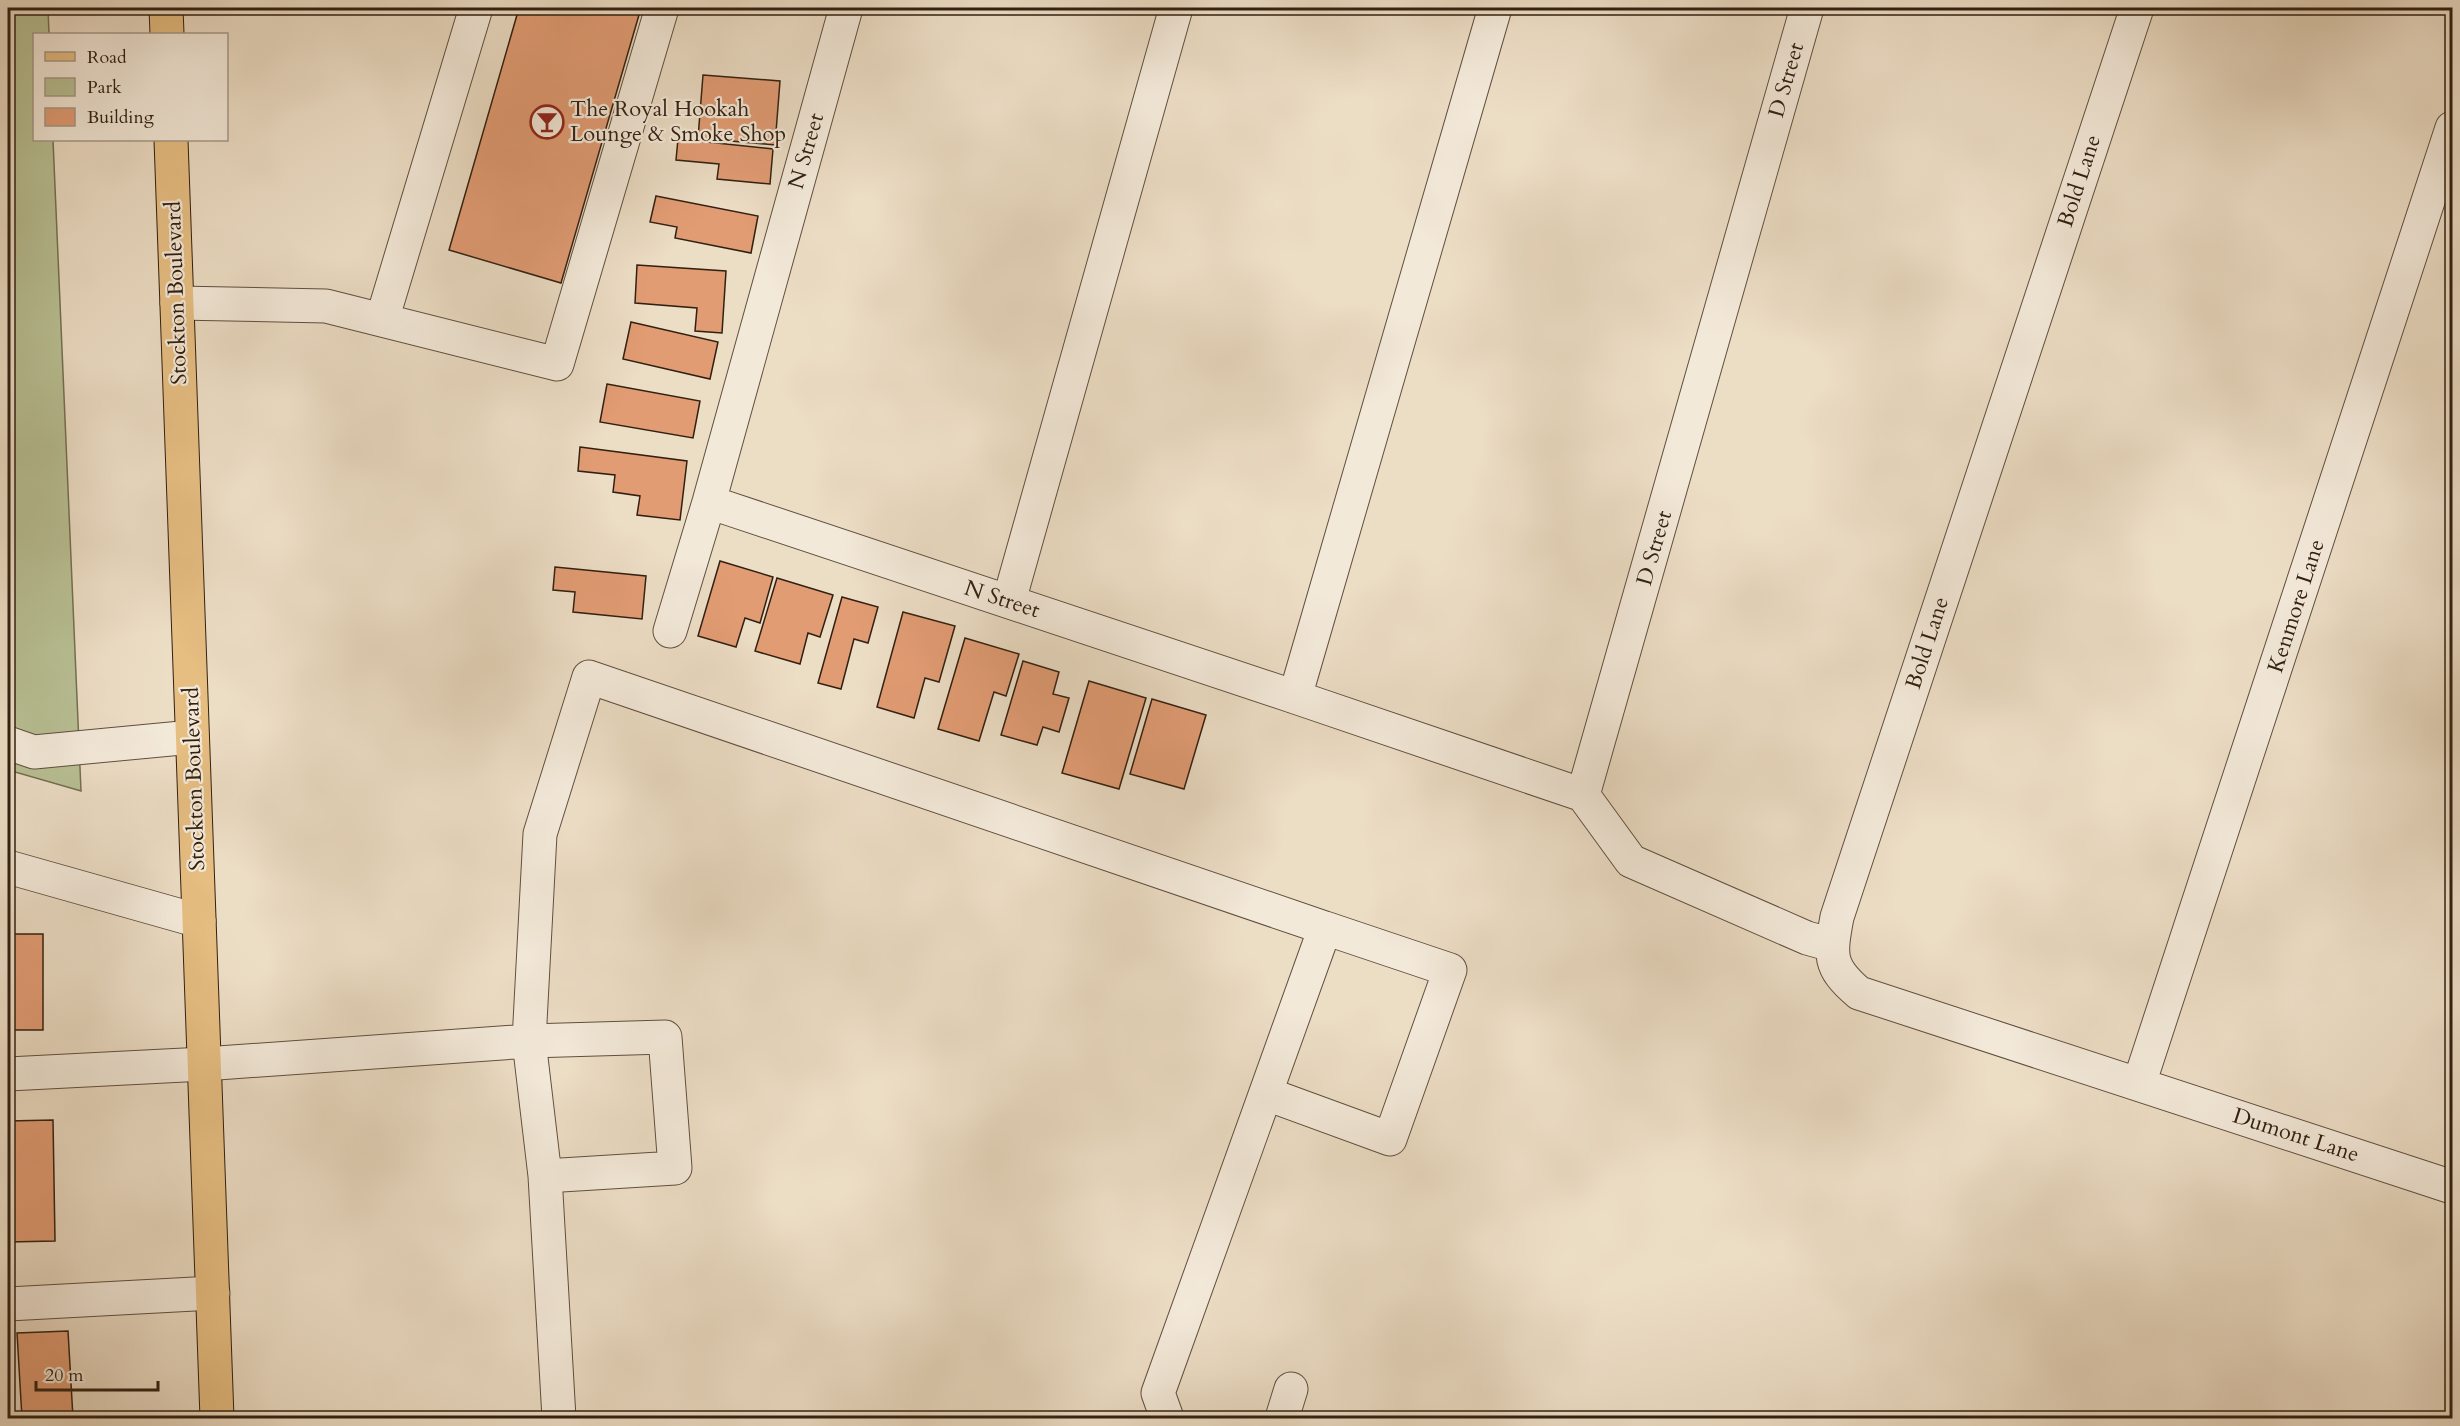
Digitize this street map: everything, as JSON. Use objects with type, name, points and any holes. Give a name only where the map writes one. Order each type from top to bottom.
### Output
[{"type":"main road","points":[[166,8],[167,33]]},
{"type":"main road","name":"Stockton Boulevard","points":[[171,141],[217,1419]]},
{"type":"street","points":[[382,320],[476,8]]},
{"type":"street","points":[[177,303],[326,306],[557,364],[662,8]]},
{"type":"street","name":"N Street","points":[[670,631],[709,502],[846,8]]},
{"type":"street","points":[[1009,601],[1176,8]]},
{"type":"street","points":[[1495,8],[1295,697],[1583,795],[1631,861],[1808,938],[1832,945]]},
{"type":"street","name":"D Street","points":[[1583,795],[1807,8]]},
{"type":"street","name":"Bold Lane","points":[[2137,8],[1837,916],[1832,945],[1835,968],[1842,978],[1859,993],[2139,1084]]},
{"type":"street","name":"Kenmore Lane","points":[[2139,1084],[2452,128]]},
{"type":"street","name":"N Street","points":[[709,502],[1295,697]]},
{"type":"street","points":[[559,1419],[545,1176],[529,1041],[540,834],[589,677],[1450,970],[1390,1139],[1267,1094]]},
{"type":"street","points":[[8,743],[34,752],[192,737]]},
{"type":"street","points":[[8,867],[199,921]]},
{"type":"street","points":[[1167,1419],[1158,1393],[1325,928]]},
{"type":"street","points":[[8,1074],[204,1064],[529,1041],[664,1037],[675,1168],[545,1176]]},
{"type":"street","name":"Dumont Lane","points":[[2139,1084],[2452,1187]]},
{"type":"street","points":[[8,1304],[213,1293]]},
{"type":"green space","points":[[8,8],[48,8],[49,33],[33,33],[33,141],[53,141],[81,791],[8,770]]},
{"type":"building","points":[[519,8],[641,8],[561,283],[449,250]]},
{"type":"building","points":[[703,75],[780,81],[775,145],[698,138]]},
{"type":"building","points":[[678,139],[773,149],[770,184],[717,179],[719,164],[676,160]]},
{"type":"building","points":[[656,196],[758,216],[751,253],[675,238],[677,227],[650,222]]},
{"type":"building","points":[[637,265],[726,271],[722,333],[695,331],[697,308],[635,303]]},
{"type":"building","points":[[631,322],[718,342],[710,379],[623,359]]},
{"type":"building","points":[[607,384],[700,401],[693,438],[600,422]]},
{"type":"building","points":[[580,447],[687,461],[680,520],[637,515],[640,496],[613,492],[615,475],[578,471]]},
{"type":"building","points":[[720,561],[773,577],[760,623],[745,618],[736,647],[698,636]]},
{"type":"building","points":[[555,567],[646,576],[642,619],[573,612],[575,592],[553,590]]},
{"type":"building","points":[[777,578],[833,595],[820,637],[808,633],[800,664],[755,651]]},
{"type":"building","points":[[842,597],[878,607],[868,643],[854,639],[841,689],[818,683]]},
{"type":"building","points":[[903,612],[955,626],[939,682],[925,678],[914,718],[877,707]]},
{"type":"building","points":[[965,638],[1019,654],[1006,696],[994,692],[979,741],[938,729]]},
{"type":"building","points":[[1023,661],[1059,672],[1053,694],[1069,698],[1059,732],[1043,727],[1037,745],[1001,735]]},
{"type":"building","points":[[1089,681],[1146,698],[1119,789],[1062,773]]},
{"type":"building","points":[[1152,699],[1206,715],[1184,789],[1130,774]]},
{"type":"building","points":[[8,934],[43,934],[43,1030],[8,1030]]},
{"type":"building","points":[[53,1120],[55,1241],[8,1242],[8,1121]]},
{"type":"building","points":[[68,1331],[73,1418],[22,1418],[17,1333]]},
{"type":"place","name":"The Royal Hookah Lounge & Smoke Shop","points":[[547,122]]}]
